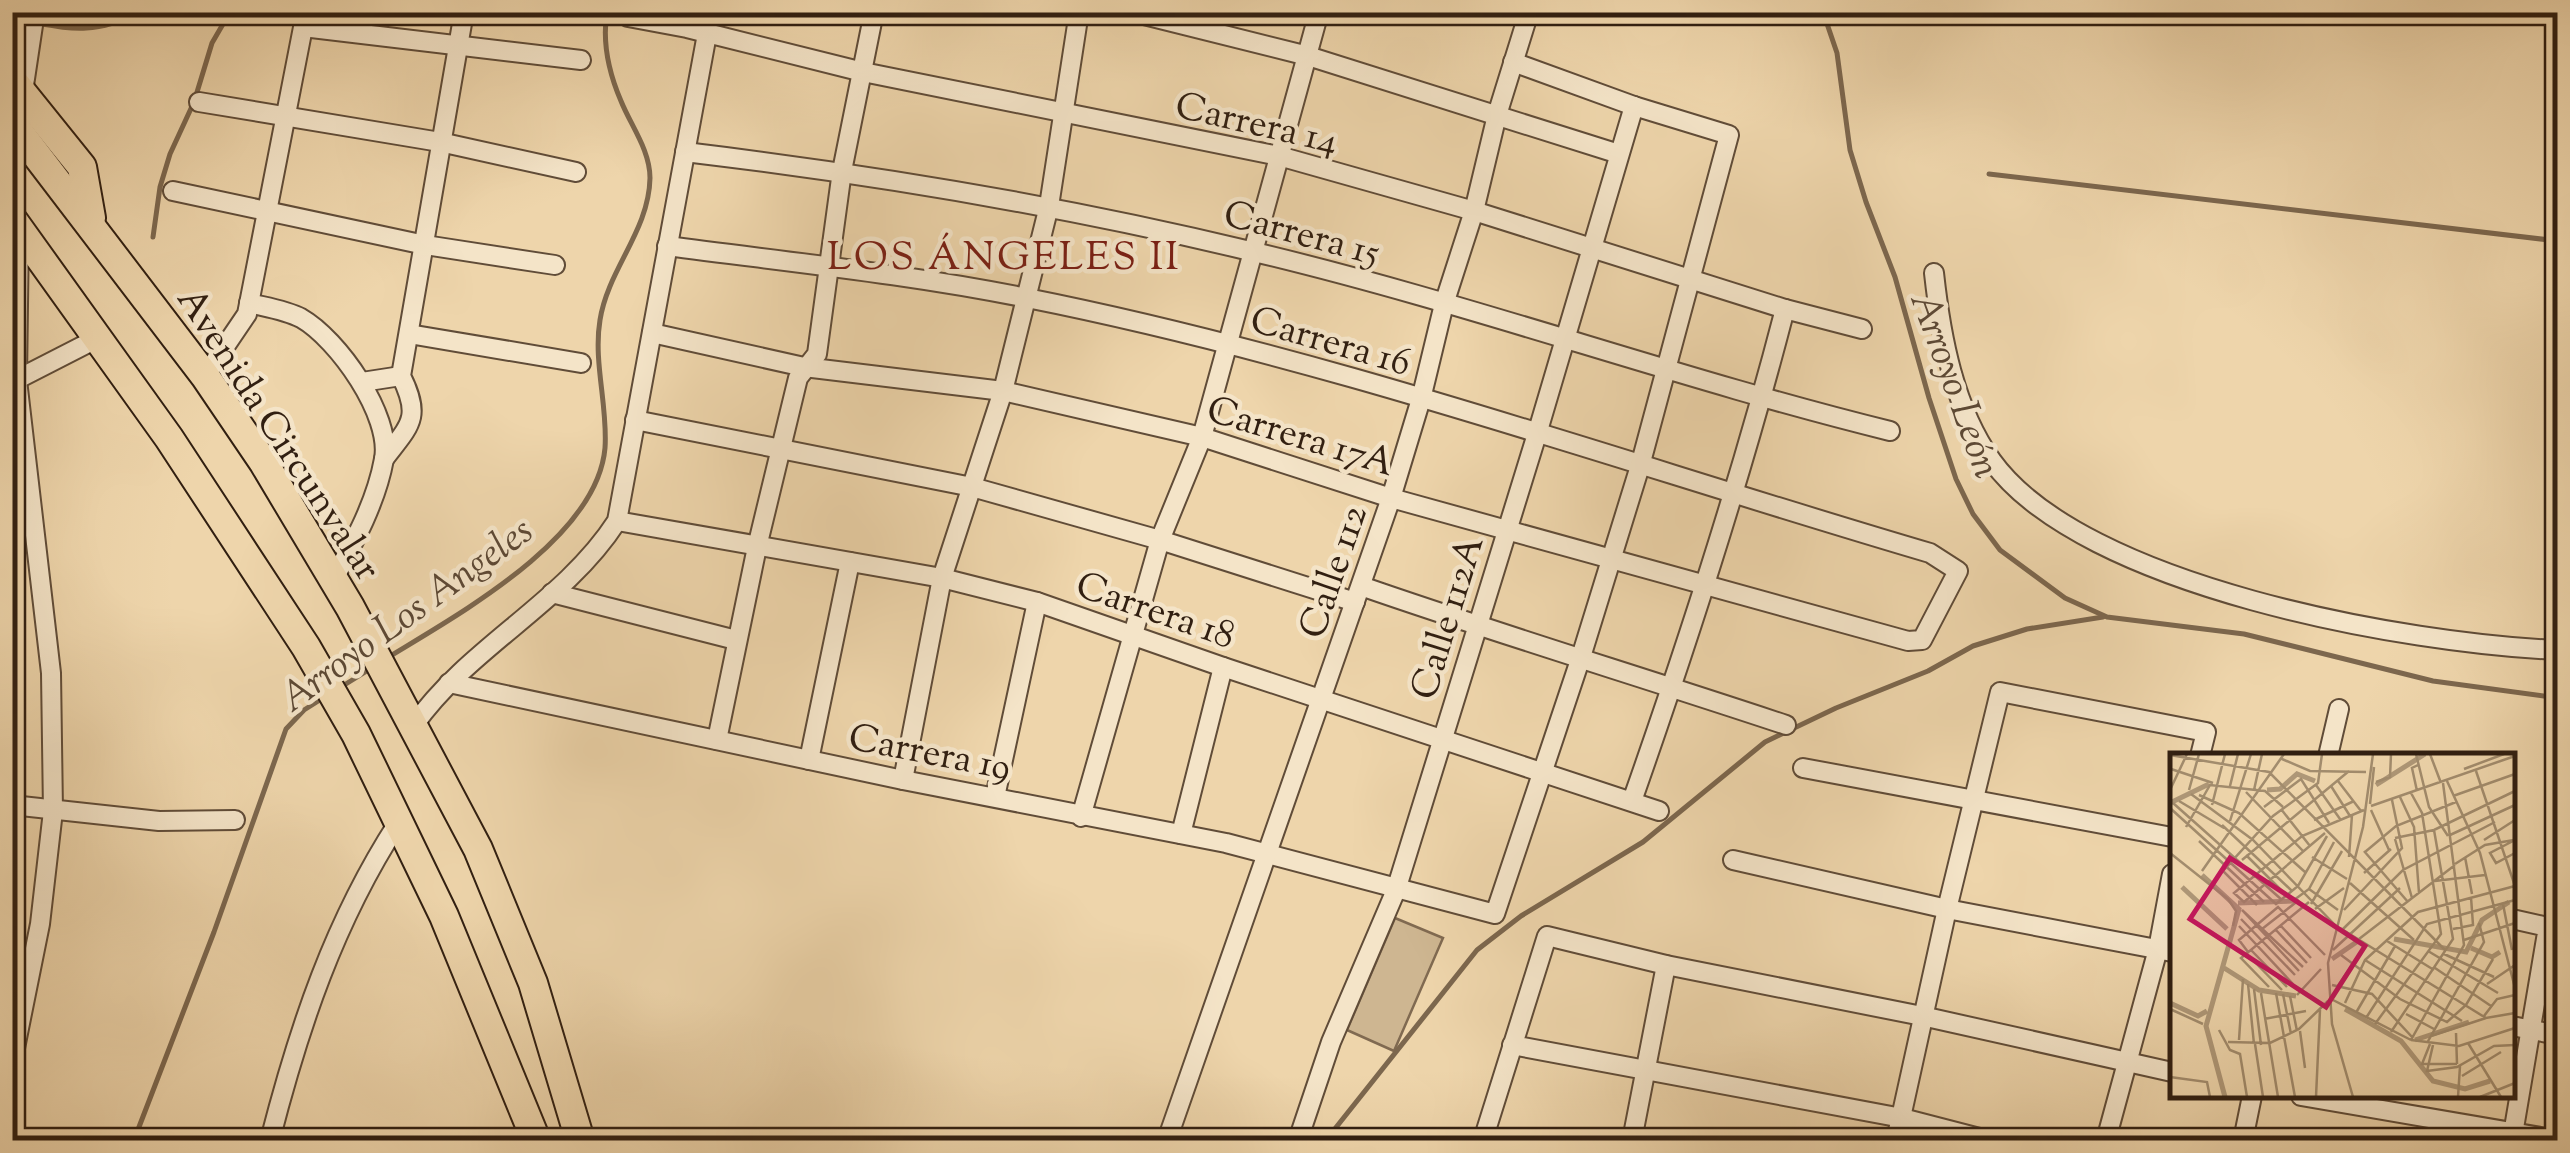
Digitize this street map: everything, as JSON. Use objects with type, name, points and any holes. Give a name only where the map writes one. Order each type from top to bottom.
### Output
[{"type":"highway","points":[[18,86],[82,167],[92,225]]},
{"type":"highway","name":"Avenida Circunvalar","points":[[12,123],[206,376],[350,606],[478,849],[533,983],[580,1140]]},
{"type":"highway","points":[[16,223],[169,438],[306,647],[356,734],[444,916],[536,1140]]},
{"type":"street","points":[[18,86],[29,52],[35,12]]},
{"type":"street","points":[[333,580],[365,521],[384,459],[413,416],[412,399],[401,376],[464,12]]},
{"type":"street","points":[[716,740],[798,378],[818,354],[842,171],[874,12]]},
{"type":"street","points":[[903,780],[942,578],[1004,391],[1049,206],[1079,12]]},
{"type":"street","points":[[1132,12],[1308,56],[1619,154]]},
{"type":"street","points":[[1081,816],[1160,540],[1202,437],[1319,12]]},
{"type":"street","points":[[1506,12],[1528,16]]},
{"type":"street","name":"Calle 112","points":[[1168,1140],[1391,498],[1528,16]]},
{"type":"street","name":"Carrera 14","points":[[628,18],[863,72],[1279,156],[1592,246],[1862,330]]},
{"type":"street","points":[[206,376],[245,320],[305,20],[459,47],[580,60]]},
{"type":"street","points":[[405,707],[444,686],[552,593],[585,564],[617,522],[707,34]]},
{"type":"street","points":[[1396,890],[1494,914],[1581,657],[1640,466],[1729,134],[1634,106],[1513,62]]},
{"type":"street","points":[[199,102],[440,142],[576,172]]},
{"type":"street","name":"Calle 112A","points":[[1298,1140],[1331,1042],[1396,890],[1634,106]]},
{"type":"street","name":"Carrera 15","points":[[685,152],[842,171],[1049,206],[1253,251],[1762,399],[1890,431]]},
{"type":"street","points":[[173,190],[425,244],[555,265]]},
{"type":"street","points":[[12,1064],[40,924],[53,812],[51,673],[15,381],[16,223]]},
{"type":"street","name":"Carrera 16","points":[[667,246],[1026,298],[1226,344],[1930,553],[1958,570],[1922,640]]},
{"type":"street","points":[[1934,273],[1946,350],[1961,402],[1990,459],[2021,495],[2064,527],[2145,566],[2303,612],[2383,630],[2492,647],[2558,650]]},
{"type":"street","points":[[249,303],[301,318],[336,350],[362,382],[380,426],[384,459]]},
{"type":"street","points":[[1632,801],[1705,586],[1785,309]]},
{"type":"street","name":"Carrera 17A","points":[[652,333],[804,367],[1004,391],[1202,437],[1507,531],[1908,641],[1922,640]]},
{"type":"street","points":[[409,334],[581,363]]},
{"type":"street","points":[[15,381],[98,338]]},
{"type":"street","points":[[362,382],[401,376]]},
{"type":"street","points":[[635,420],[972,487],[1581,657],[1786,725]]},
{"type":"street","name":"Carrera 18","points":[[617,522],[942,578],[1038,602],[1659,811]]},
{"type":"street","points":[[809,760],[850,562]]},
{"type":"street","points":[[552,593],[736,640]]},
{"type":"street","points":[[995,797],[1038,602]]},
{"type":"street","points":[[1181,834],[1222,667]]},
{"type":"street","points":[[405,707],[444,686]]},
{"type":"street","name":"Carrera 19","points":[[444,686],[1181,834],[1396,890]]},
{"type":"street","points":[[1896,1140],[2000,692],[2206,732],[2201,753]]},
{"type":"street","points":[[2329,753],[2340,709]]},
{"type":"street","points":[[1802,768],[2170,837]]},
{"type":"street","points":[[12,805],[160,822],[236,820]]},
{"type":"street","points":[[270,1140],[311,998],[366,872],[398,823]]},
{"type":"street","points":[[1733,860],[1947,909],[2165,951]]},
{"type":"street","points":[[2106,1140],[2165,951],[2170,896]]},
{"type":"street","points":[[2513,1136],[2521,1028],[2548,927],[2515,920]]},
{"type":"street","points":[[1483,1140],[1547,936],[1666,965],[1922,1016],[2170,1072]]},
{"type":"street","points":[[1632,1140],[1666,965]]},
{"type":"street","points":[[2521,1028],[2558,1034]]},
{"type":"street","points":[[1512,1045],[1902,1118],[1987,1140]]},
{"type":"street","points":[[2243,1140],[2252,1098]]},
{"type":"street","points":[[2312,1098],[2513,1136],[2558,1140]]},
{"type":"shaded area","points":[[1395,918],[1443,938],[1394,1051],[1347,1030]]},
{"type":"waterway","name":"Arroyo Los Angeles","points":[[12,19],[91,28],[140,12]]},
{"type":"waterway","points":[[153,237],[160,187],[170,154],[194,102],[212,43],[230,12]]},
{"type":"waterway","name":"Arroyo Los Angeles","points":[[387,658],[519,571],[577,513],[596,481],[605,448],[598,352],[600,320],[604,301],[643,215],[650,178],[643,148],[610,68],[605,35],[607,12]]},
{"type":"waterway","name":"Arroyo León","points":[[1823,12],[1837,53],[1850,150],[1895,277],[1929,398],[1956,479],[1973,514],[2000,550],[2065,598],[2107,617],[2244,634],[2433,681],[2558,698]]},
{"type":"waterway","points":[[1989,174],[2558,241]]},
{"type":"waterway","points":[[1326,1140],[1477,950],[1521,916],[1643,842],[1765,742],[1928,671],[1973,646],[2027,629],[2103,617]]},
{"type":"waterway","name":"Arroyo Los Angeles","points":[[341,687],[370,669]]},
{"type":"waterway","name":"Arroyo Los Angeles","points":[[134,1140],[286,729],[304,710],[323,698]]},
{"type":"district","name":"LOS ÁNGELES II","points":[[1004,255]]}]
